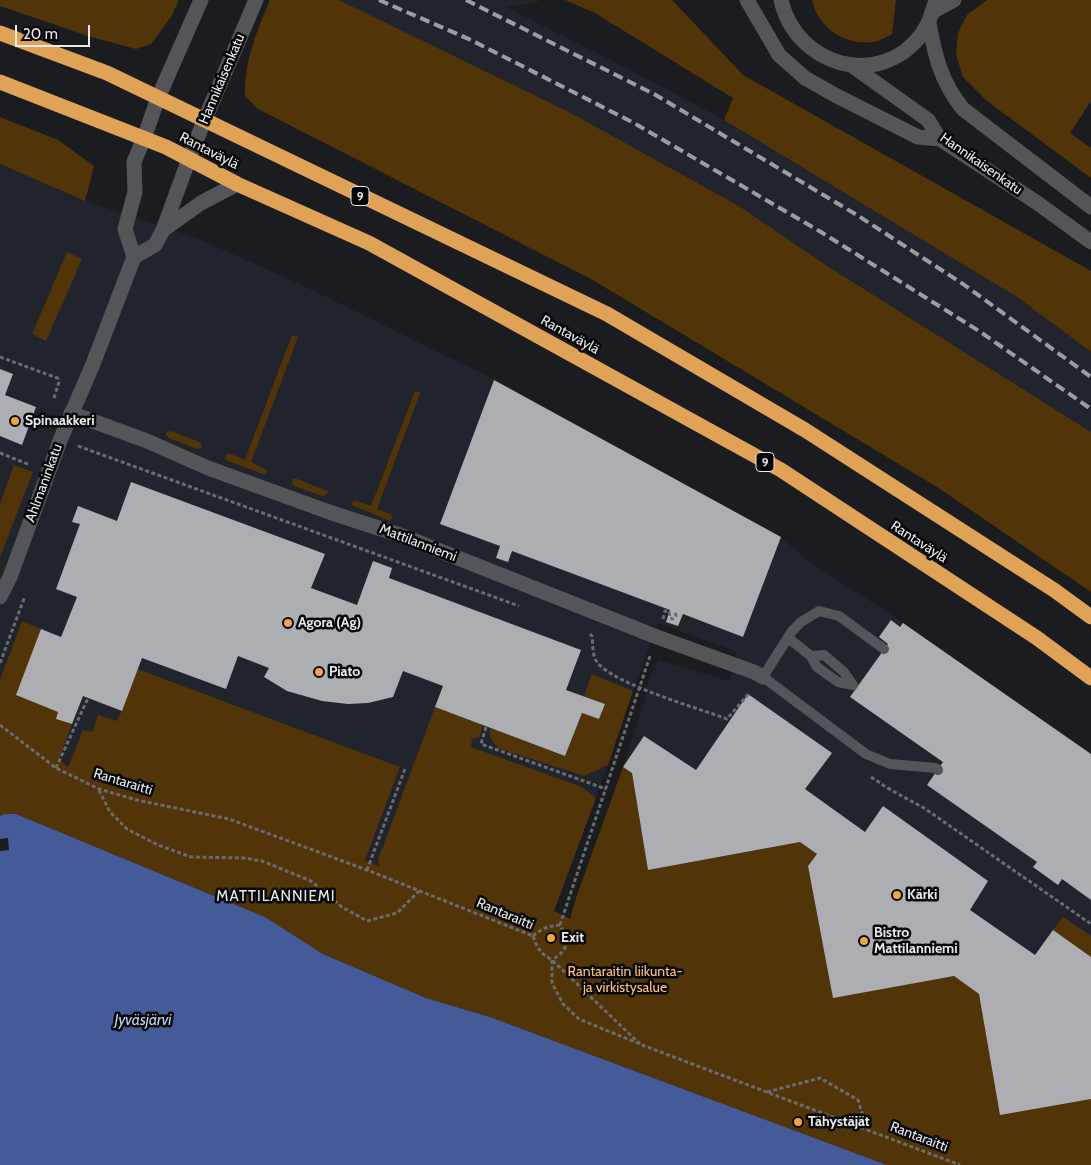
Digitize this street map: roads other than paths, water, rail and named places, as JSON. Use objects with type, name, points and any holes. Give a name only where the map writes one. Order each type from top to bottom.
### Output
[{"type":"highway","name":"Rantaväylä","points":[[0,33],[107,74],[517,269],[607,314],[806,430],[1054,590],[1091,617]]},
{"type":"highway","name":"Rantaväylä","points":[[0,82],[144,138],[237,184],[369,243],[781,470],[1037,638],[1091,678]]},
{"type":"street","points":[[189,159],[163,230],[155,246],[134,257],[125,229],[134,192],[134,162],[158,98],[201,0]]},
{"type":"street","name":"Hannikaisenkatu","points":[[189,159],[256,0]]},
{"type":"street","points":[[746,0],[779,55],[805,78],[918,137],[940,139]]},
{"type":"street","points":[[781,0],[792,29],[804,43],[819,54],[836,62],[851,65],[874,63],[897,56],[915,41],[933,12],[954,0]]},
{"type":"street","points":[[933,12],[940,69],[950,93],[963,109],[1009,146],[1091,206]]},
{"type":"street","name":"Hannikaisenkatu","points":[[851,65],[928,120],[940,139],[1036,202],[1091,242]]},
{"type":"street","points":[[163,230],[201,203],[237,184]]},
{"type":"street","name":"Ahlmaninkatu","points":[[0,598],[10,577],[71,413],[93,364],[134,257]]},
{"type":"street","name":"Mattilanniemi","points":[[71,413],[147,441],[208,468],[332,513],[400,535],[657,637],[754,672],[762,677]]},
{"type":"lane","points":[[884,649],[839,616],[819,611],[801,622],[762,677],[866,754],[890,764],[935,768],[938,770]]},
{"type":"lane","points":[[788,638],[811,656]]},
{"type":"water","name":"Jyväsjärvi","points":[[16,814],[265,917],[323,954],[426,998],[490,1017],[887,1165],[0,1165],[0,816]]},
{"type":"railway","points":[[379,0],[471,40],[634,123],[821,232],[979,331],[1091,409]]},
{"type":"railway","points":[[466,0],[654,94],[857,215],[963,284],[1091,377]]},
{"type":"place","name":"Spinaakkeri","points":[[15,421]]},
{"type":"place","name":"Agora (Ag)","points":[[288,623]]},
{"type":"place","name":"Piato","points":[[319,672]]},
{"type":"place","name":"Kärki","points":[[897,895]]},
{"type":"place","name":"Exit","points":[[551,938]]},
{"type":"place","name":"Bistro Mattilanniemi","points":[[864,941]]},
{"type":"place","name":"Tähystäjät","points":[[798,1122]]},
{"type":"district","name":"MATTILANNIEMI","points":[[276,897]]},
{"type":"park label","name":"Rantaraitin liikunta- ja virkistysalue","points":[[625,980]]}]
